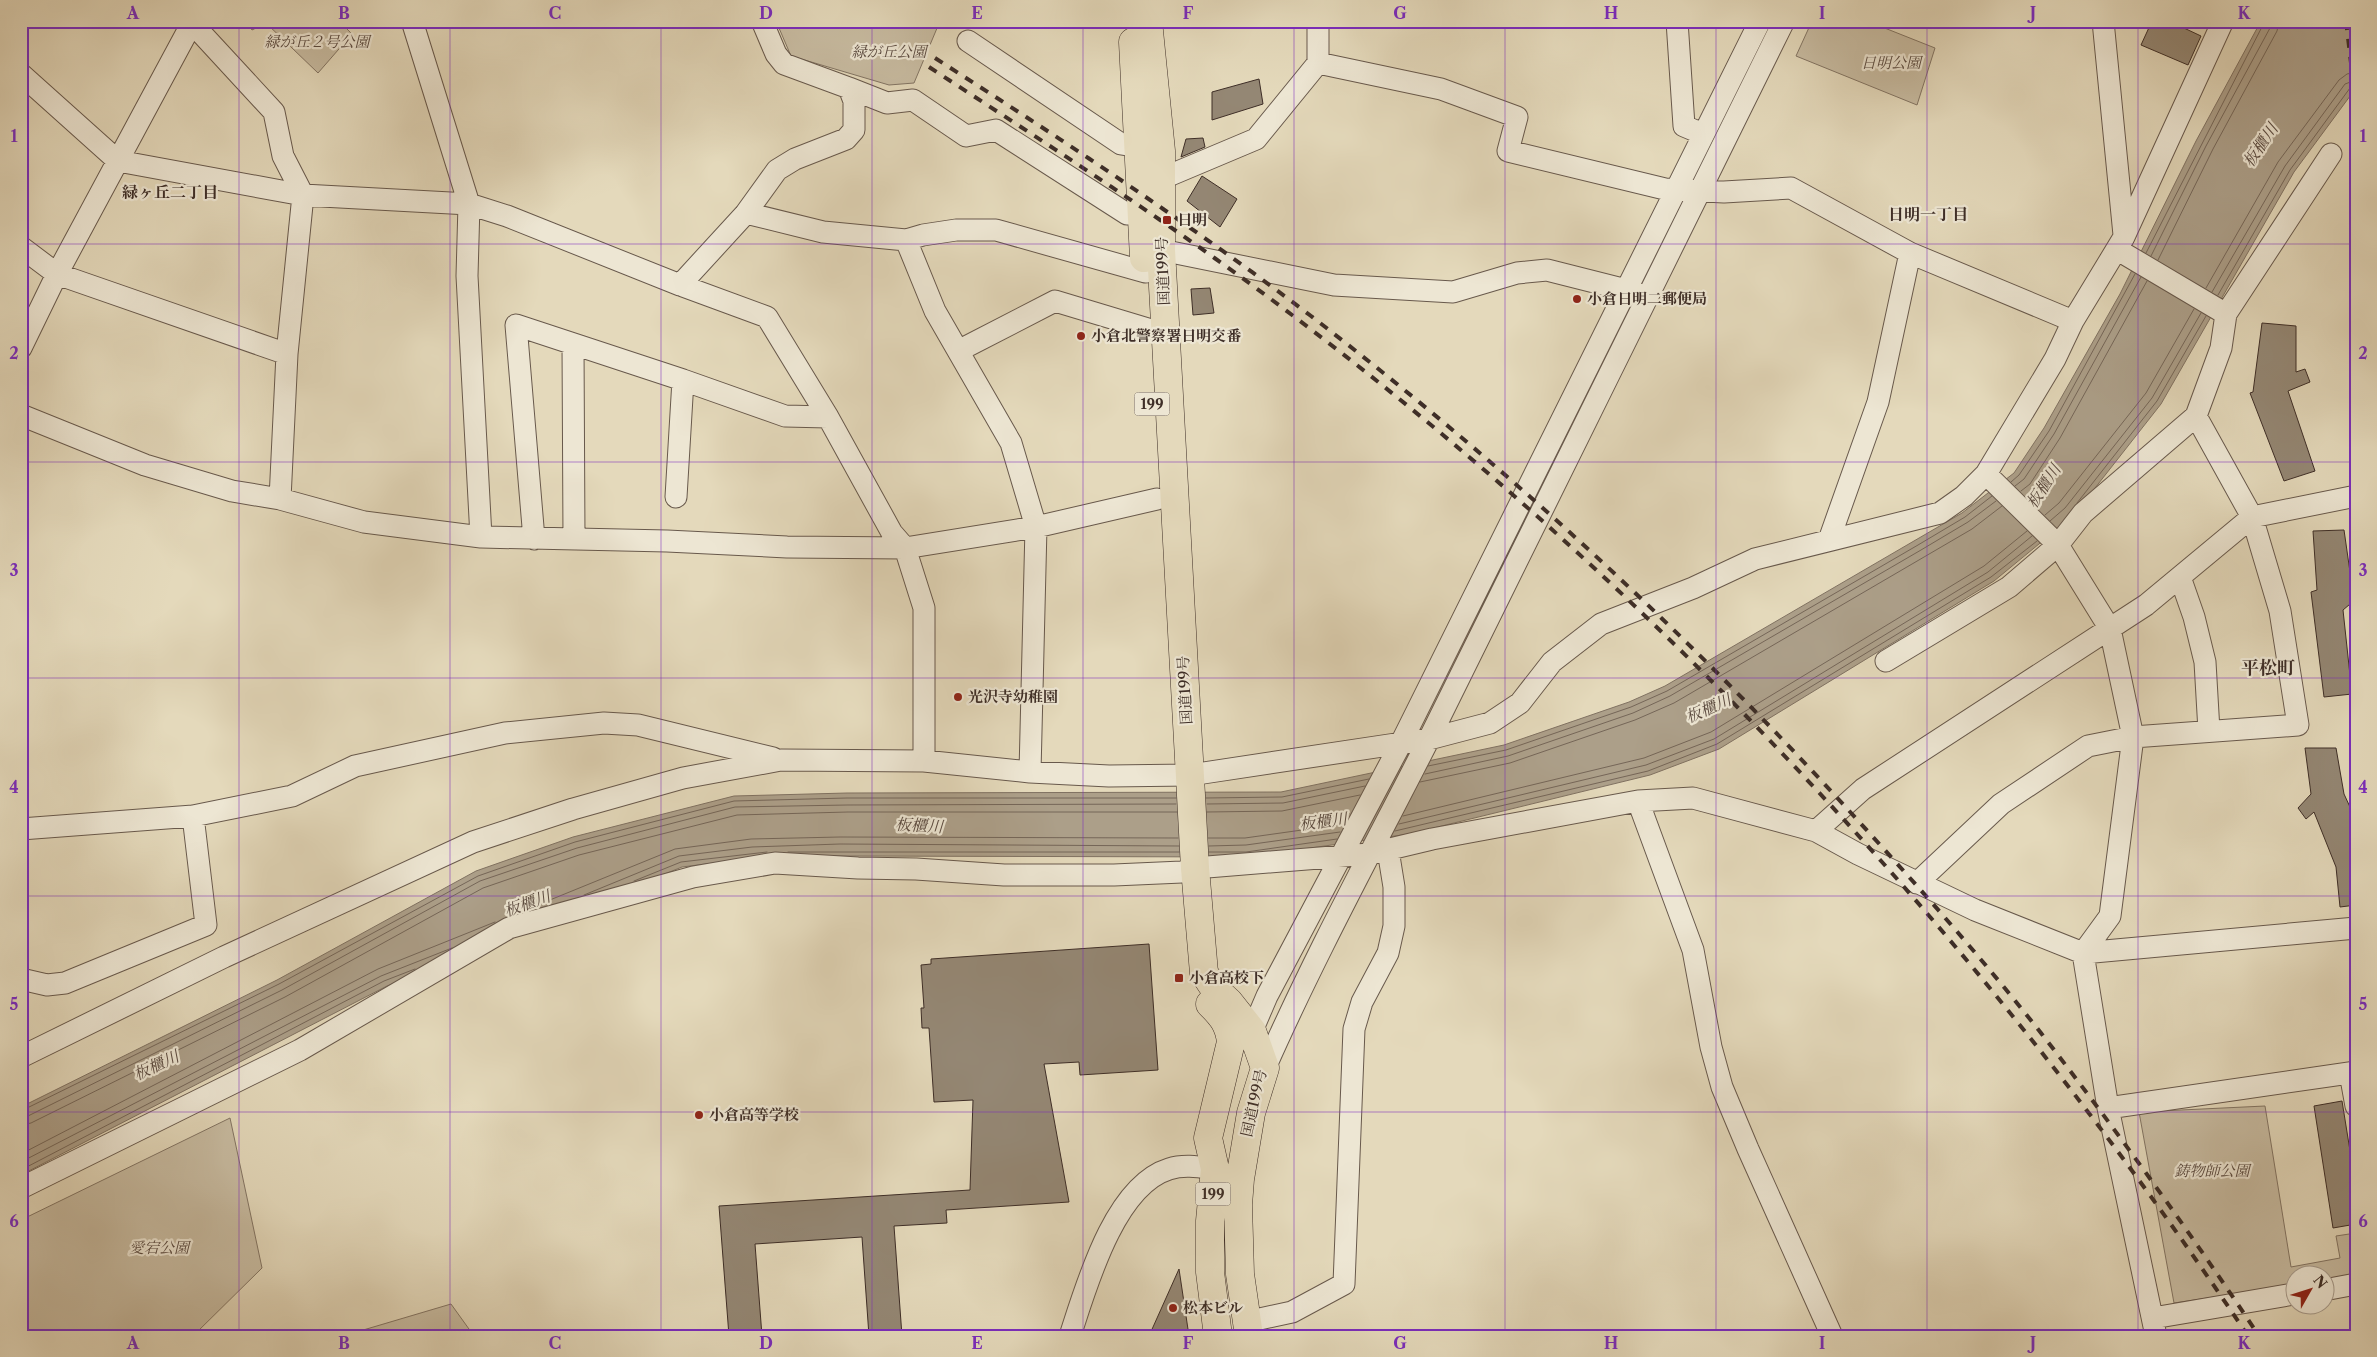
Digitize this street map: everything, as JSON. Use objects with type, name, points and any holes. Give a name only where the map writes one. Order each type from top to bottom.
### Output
[{"type":"highway","name":"国道199号","points":[[1132,21],[1150,149],[1161,179],[1161,250],[1188,865],[1204,973],[1226,1010],[1231,1042],[1208,1138],[1215,1169],[1210,1220],[1210,1272],[1218,1336]]},
{"type":"highway","name":"国道199号","points":[[1148,21],[1150,149],[1145,272],[1157,499],[1183,780]]},
{"type":"highway","name":"国道199号","points":[[1226,1010],[1252,1031],[1265,1068],[1251,1113],[1240,1179],[1238,1205],[1240,1274],[1247,1329]]},
{"type":"highway","points":[[1215,1169],[1232,1109],[1242,1060],[1252,1031]]},
{"type":"street","points":[[412,21],[469,204],[467,276],[481,537]]},
{"type":"street","points":[[762,21],[776,54],[784,64],[887,103],[912,100],[966,136],[996,130],[1127,214]]},
{"type":"street","points":[[1161,179],[1256,139],[1318,63],[1318,21]]},
{"type":"street","points":[[1677,21],[1678,59],[1684,126],[1702,134]]},
{"type":"street","points":[[1265,1068],[1292,1008],[1377,849],[1636,293],[1675,189],[1760,21]]},
{"type":"street","points":[[1252,1031],[1267,996],[1636,293],[1699,190],[1784,21]]},
{"type":"street","points":[[2103,21],[2125,248]]},
{"type":"street","points":[[21,1058],[224,957],[473,842],[573,809],[683,778],[781,760],[924,761],[1030,772],[1183,780],[1424,748],[1490,723],[1520,703],[1552,662],[1601,624],[1693,588],[1755,558],[1940,514],[1964,496],[1992,480],[2073,321],[2125,248],[2223,21]]},
{"type":"street","points":[[21,348],[57,274],[191,22],[274,112],[283,156],[303,196],[287,354],[280,499]]},
{"type":"street","points":[[968,41],[1121,144],[1150,149]]},
{"type":"street","points":[[1318,63],[1440,89],[1517,117],[1508,151],[1665,189],[1724,192],[1792,188],[1910,253],[2073,321]]},
{"type":"street","points":[[21,74],[118,161],[303,196],[469,204],[507,216],[680,285],[767,317],[828,418],[892,533],[905,548],[924,608],[924,761]]},
{"type":"street","points":[[680,285],[746,214],[777,170],[795,159],[846,139],[854,130],[854,101],[849,88]]},
{"type":"street","points":[[1886,661],[2010,587],[2083,513],[2196,416],[2221,348],[2222,312],[2331,154]]},
{"type":"street","points":[[746,214],[823,232],[906,240],[923,235],[956,230],[996,230],[1145,272],[1161,250],[1334,285],[1453,292],[1517,273],[1547,270],[1636,293]]},
{"type":"street","points":[[906,240],[935,311],[1011,443],[1036,528],[1030,772]]},
{"type":"street","points":[[21,247],[57,274],[287,354]]},
{"type":"street","points":[[2125,248],[2222,312]]},
{"type":"street","points":[[1829,540],[1878,402],[1910,253]]},
{"type":"street","points":[[958,352],[1055,301],[1148,329]]},
{"type":"street","points":[[534,538],[516,325],[785,416],[828,418]]},
{"type":"street","points":[[573,344],[574,539]]},
{"type":"street","points":[[676,497],[683,380]]},
{"type":"street","points":[[21,416],[146,465],[232,491],[280,499],[364,522],[481,537],[667,541],[787,547],[905,548],[1036,528],[1157,499]]},
{"type":"street","points":[[1917,882],[2001,804],[2088,746],[2133,737],[2298,725],[2280,610],[2252,516],[2196,416]]},
{"type":"street","points":[[1992,480],[2055,543],[2110,629],[2133,737],[2110,916],[2083,953],[2108,1108],[2154,1327],[2284,1296]]},
{"type":"street","points":[[1816,831],[1863,789],[2146,605],[2252,516],[2356,496]]},
{"type":"street","points":[[2180,577],[2194,616],[2205,662],[2209,731]]},
{"type":"street","points":[[21,830],[193,816],[292,796],[355,766],[505,733],[604,723],[638,725],[781,760]]},
{"type":"street","points":[[21,1188],[300,1050],[509,928],[693,876],[775,863],[858,868],[916,868],[1004,875],[1114,875],[1188,865],[1377,849],[1638,801],[1693,798],[1816,831],[1858,854],[1975,910],[2083,953],[2356,928]]},
{"type":"street","points":[[1638,801],[1693,950],[1711,1048],[1722,1087],[1832,1336]]},
{"type":"street","points":[[21,979],[47,985],[65,982],[206,925],[193,816]]},
{"type":"street","points":[[1247,1329],[1292,1312],[1344,1284],[1354,1029],[1362,1002],[1388,953],[1394,926],[1394,887],[1377,849]]},
{"type":"street","points":[[1226,1010],[1248,1008],[1257,1005],[1267,996]]},
{"type":"street","points":[[1252,1031],[1266,1028],[1279,1022],[1292,1008]]},
{"type":"street","points":[[2108,1108],[2353,1072],[2356,1106]]},
{"type":"street","points":[[1070,1336],[1100,1248],[1129,1202],[1156,1175],[1170,1169],[1186,1166],[1215,1169]]},
{"type":"street","points":[[2334,1288],[2356,1284]]},
{"type":"green space","name":"緑が丘２号公園","points":[[246,21],[339,21],[352,34],[318,73],[266,23],[252,30]]},
{"type":"green space","name":"緑が丘公園","points":[[776,21],[940,21],[914,83],[889,85],[791,56]]},
{"type":"green space","name":"日明公園","points":[[1812,21],[1867,21],[1935,48],[1917,105],[1796,56]]},
{"type":"green space","name":"鋳物師公園","points":[[2265,1106],[2291,1264],[2284,1264],[2284,1286],[2174,1303],[2139,1112]]},
{"type":"green space","name":"愛宕公園","points":[[230,1118],[262,1268],[193,1336],[21,1336],[21,1220]]},
{"type":"green space","name":"鋳物師公園","points":[[2356,1233],[2356,1275],[2334,1279],[2334,1264],[2307,1264],[2340,1258],[2336,1236]]},
{"type":"green space","points":[[451,1304],[474,1336],[343,1336]]},
{"type":"water","name":"板櫃川","points":[[2261,21],[2356,21],[2356,88],[2294,172],[2161,404],[2073,516],[1994,581],[1719,749],[1650,775],[1409,834],[1247,857],[840,856],[753,858],[682,867],[387,986],[21,1175],[21,1107],[277,980],[476,871],[573,837],[734,796],[847,793],[1281,792],[1504,745],[1629,702],[1665,686],[1962,513],[2014,473],[2044,428],[2120,294],[2196,141]]},
{"type":"building","points":[[2152,21],[2169,21],[2201,36],[2188,65],[2141,45]]},
{"type":"building","points":[[1259,79],[1263,104],[1212,120],[1212,92]]},
{"type":"building","points":[[1203,138],[1205,147],[1181,157],[1186,139]]},
{"type":"building","points":[[1202,176],[1237,199],[1220,227],[1187,201]]},
{"type":"building","points":[[1210,288],[1214,313],[1193,315],[1191,289]]},
{"type":"building","points":[[2262,323],[2296,326],[2296,372],[2305,369],[2310,382],[2288,391],[2315,471],[2284,481],[2250,393],[2253,392]]},
{"type":"building","points":[[2344,530],[2351,579],[2356,585],[2356,599],[2343,610],[2352,694],[2324,697],[2311,592],[2317,590],[2313,531]]},
{"type":"building","points":[[2305,748],[2336,748],[2344,794],[2356,820],[2356,905],[2340,907],[2336,867],[2314,812],[2306,819],[2298,808],[2311,794]]},
{"type":"building","points":[[1149,944],[1158,1070],[1080,1075],[1079,1062],[1044,1064],[1069,1202],[946,1210],[947,1223],[894,1226],[902,1336],[869,1336],[862,1237],[755,1244],[762,1336],[729,1336],[719,1206],[970,1190],[973,1100],[934,1102],[929,1028],[922,1028],[921,1008],[924,1008],[921,965],[931,964],[931,959]]},
{"type":"building","points":[[2342,1101],[2356,1188],[2356,1224],[2333,1228],[2314,1106]]},
{"type":"building","name":"松本ビル","points":[[1179,1269],[1189,1336],[1149,1336]]},
{"type":"railway","points":[[2346,21],[2356,105]]},
{"type":"railway","points":[[935,58],[1126,183],[1219,248],[1311,316],[1455,432],[1593,553],[1660,616],[1852,814],[1925,894],[1995,977],[2041,1033],[2125,1145],[2180,1220],[2259,1336]]},
{"type":"railway","points":[[929,67],[1161,220],[1296,318],[1433,426],[1565,541],[1692,662],[1814,788],[1931,919],[2043,1054],[2148,1193],[2248,1336]]},
{"type":"place","name":"日明","points":[[1167,220]]},
{"type":"place","name":"小倉日明二郵便局","points":[[1577,299]]},
{"type":"place","name":"小倉北警察署日明交番","points":[[1081,336]]},
{"type":"place","name":"光沢寺幼稚園","points":[[958,697]]},
{"type":"place","name":"小倉高校下","points":[[1179,978]]},
{"type":"place","name":"小倉高等学校","points":[[699,1115]]},
{"type":"place","name":"松本ビル","points":[[1173,1308]]},
{"type":"district","name":"緑ヶ丘二丁目","points":[[170,192]]},
{"type":"district","name":"日明一丁目","points":[[1928,214]]},
{"type":"district","name":"平松町","points":[[2268,668]]}]
